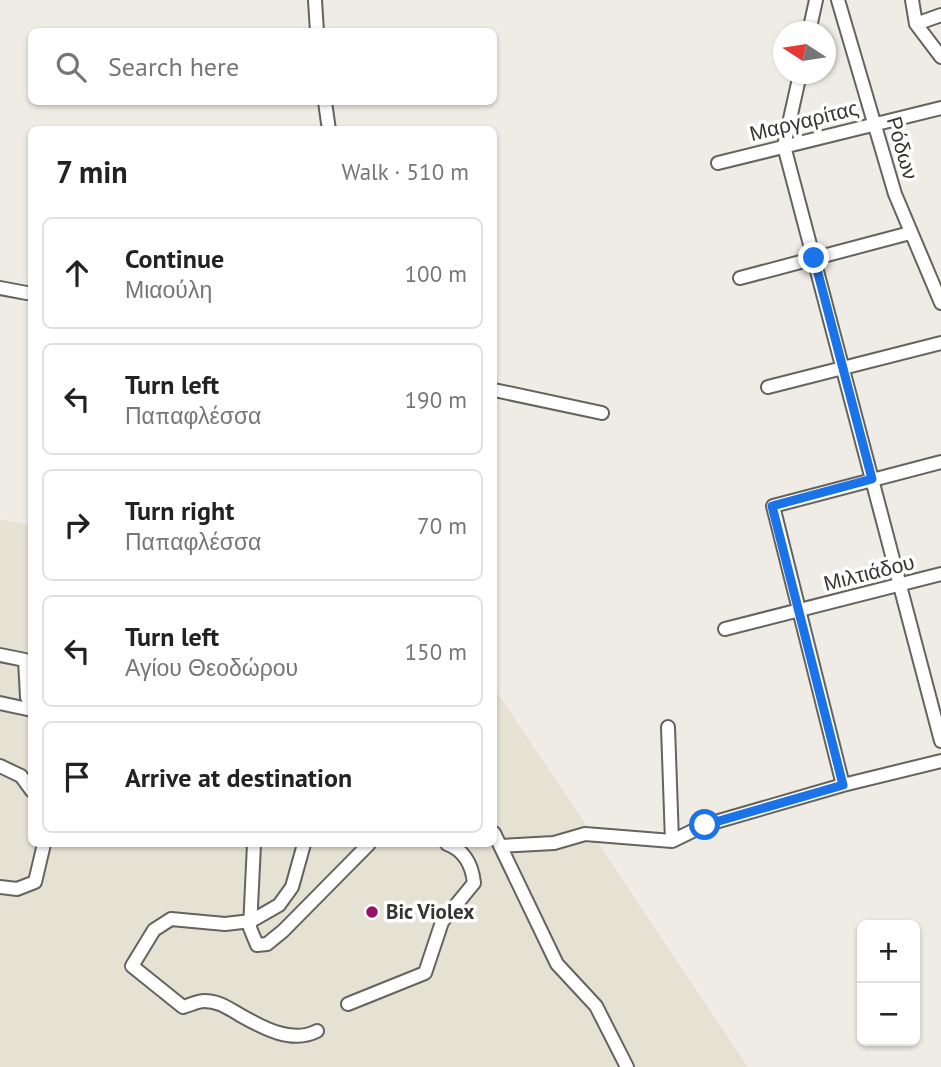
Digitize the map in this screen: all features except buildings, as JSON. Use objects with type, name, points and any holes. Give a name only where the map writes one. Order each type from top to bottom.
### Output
[{"type":"street","points":[[316,0],[317,28]]},
{"type":"street","points":[[811,21],[816,0]]},
{"type":"street","name":"Ρόδων","points":[[838,0],[895,194],[941,303]]},
{"type":"street","points":[[912,0],[916,24],[941,57]]},
{"type":"street","points":[[916,24],[941,15]]},
{"type":"street","points":[[798,84],[784,146],[941,741]]},
{"type":"street","points":[[325,105],[328,126]]},
{"type":"street","name":"Μαργαρίτας","points":[[718,163],[941,108]]},
{"type":"street","points":[[740,278],[910,233]]},
{"type":"street","points":[[0,288],[28,293]]},
{"type":"street","points":[[768,387],[941,343]]},
{"type":"street","points":[[497,391],[602,413]]},
{"type":"street","points":[[843,785],[772,506],[941,463]]},
{"type":"street","name":"Μιλτιάδου","points":[[725,629],[941,574]]},
{"type":"street","points":[[0,655],[25,660],[28,698]]},
{"type":"street","points":[[0,703],[28,707]]},
{"type":"street","points":[[668,727],[672,841]]},
{"type":"street","points":[[501,846],[547,844],[584,834],[672,841],[705,825],[843,785],[941,761]]},
{"type":"street","points":[[0,766],[21,776],[28,786]]},
{"type":"street","points":[[497,839],[557,964],[596,1006],[626,1067]]},
{"type":"street","points":[[0,887],[17,889],[35,882],[43,847]]},
{"type":"street","points":[[254,847],[250,928],[257,945],[267,944],[283,930],[366,847]]},
{"type":"street","points":[[303,847],[292,887],[279,905],[251,921],[225,924],[171,919],[153,930],[132,966],[183,1007],[203,1001],[221,1003],[287,1037],[306,1037],[317,1031]]},
{"type":"street","points":[[348,1004],[425,973],[442,922],[474,883],[472,865],[455,847]]},
{"type":"shaded area","points":[[0,519],[28,525],[28,847],[497,847],[497,692],[748,1067],[0,1067]]},
{"type":"place","name":"Bic Violex","points":[[372,912]]},
{"type":"route","points":[[705,825],[843,785],[772,506],[872,479],[814,258]]}]
